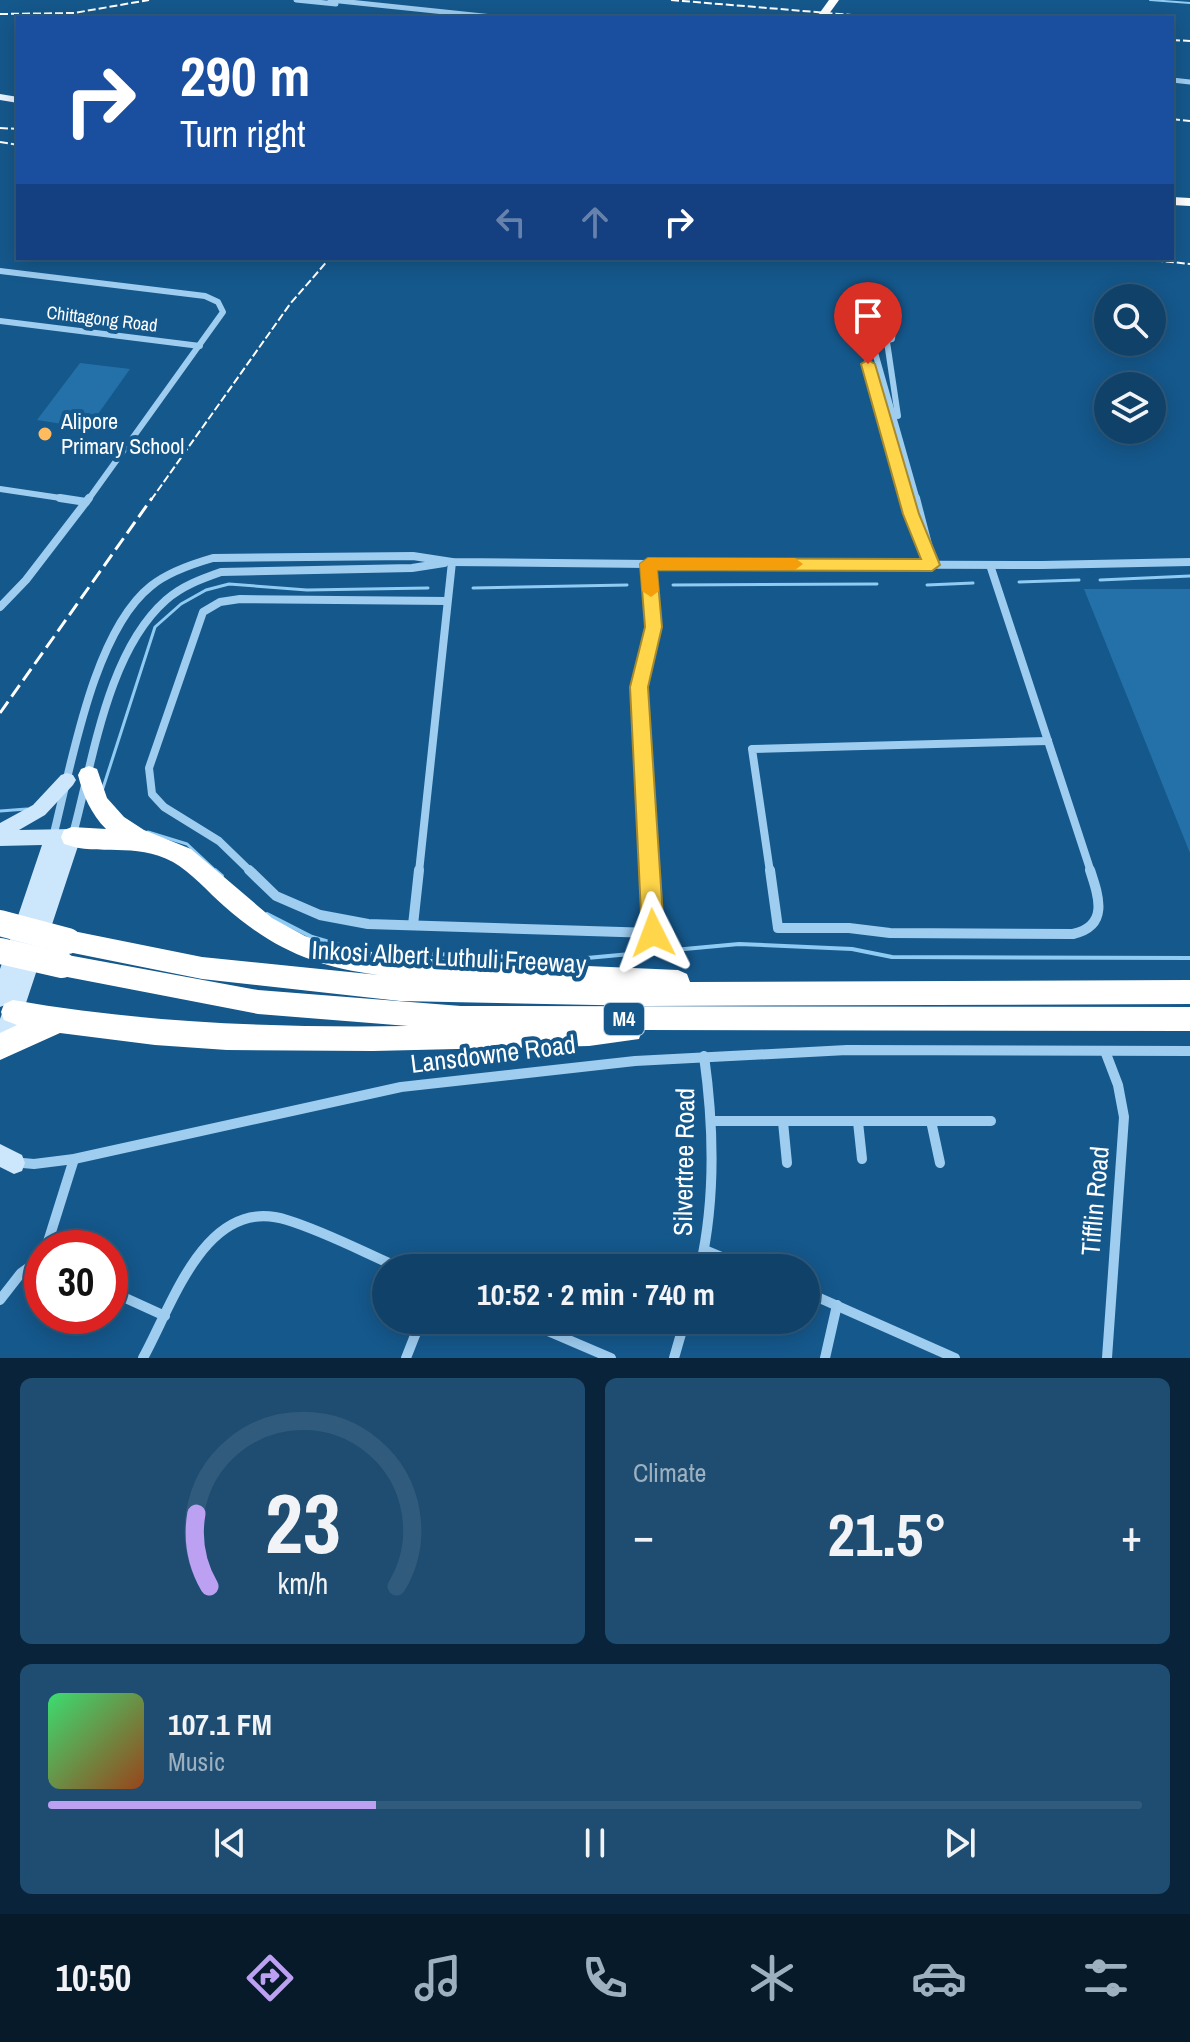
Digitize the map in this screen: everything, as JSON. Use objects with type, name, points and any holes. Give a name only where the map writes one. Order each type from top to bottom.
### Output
[{"type":"highway","points":[[89,775],[94,798],[105,817],[145,840],[183,856],[264,926],[298,945],[339,959],[431,970],[612,976],[802,992]]},
{"type":"highway","points":[[62,837],[145,840]]},
{"type":"highway","name":"Inkosi Albert Luthuli Freeway","points":[[0,923],[65,953],[258,1002],[346,1011],[461,1018],[1190,1019]]},
{"type":"highway","name":"Inkosi Albert Luthuli Freeway","points":[[4,962],[65,953],[400,989],[646,994],[1190,992]]},
{"type":"highway","points":[[4,1005],[60,1021],[219,1036],[589,1034],[749,1019]]},
{"type":"highway","points":[[0,1044],[60,1021]]},
{"type":"street","points":[[296,0],[481,16]]},
{"type":"street","points":[[333,2],[448,16]]},
{"type":"street","points":[[0,271],[205,296],[218,302],[222,316],[86,502],[26,580],[0,607]]},
{"type":"street","name":"Chittagong Road","points":[[0,321],[200,346]]},
{"type":"street","points":[[860,334],[872,342],[887,342],[895,333],[885,324],[864,325],[860,334],[911,514],[932,565]]},
{"type":"street","points":[[872,342],[927,530],[932,565]]},
{"type":"street","points":[[887,342],[897,396],[898,425]]},
{"type":"street","points":[[0,489],[86,502]]},
{"type":"street","points":[[4,1005],[62,837],[67,780],[86,705],[109,645],[132,605],[152,585],[202,561],[241,555],[413,556],[452,562],[648,564],[1190,562]]},
{"type":"street","points":[[413,925],[452,562]]},
{"type":"street","points":[[0,1044],[4,962],[89,775],[112,685],[131,643],[159,604],[191,582],[221,572],[412,568],[452,562]]},
{"type":"street","points":[[447,601],[240,599],[215,603],[203,612],[149,768],[148,783],[158,801],[219,841],[276,896],[320,915],[368,924],[653,933],[639,687],[653,627],[648,564]]},
{"type":"street","points":[[990,565],[1048,741],[1098,894],[1099,908],[1094,924],[1086,931],[1056,935],[778,928],[752,749],[1048,741]]},
{"type":"street","points":[[0,835],[39,810],[67,780]]},
{"type":"street","points":[[0,835],[62,837]]},
{"type":"street","name":"Lansdowne Road","points":[[5,1160],[50,1163],[74,1159],[401,1087],[635,1061],[847,1050],[1190,1051]]},
{"type":"street","name":"Tifflin Road","points":[[1105,1051],[1118,1085],[1124,1117],[1107,1358]]},
{"type":"street","name":"Silvertree Road","points":[[704,1056],[711,1121],[710,1218],[704,1254]]},
{"type":"street","points":[[711,1121],[991,1121]]},
{"type":"street","points":[[931,1121],[940,1163]]},
{"type":"street","points":[[783,1122],[787,1163]]},
{"type":"street","points":[[858,1122],[862,1159]]},
{"type":"street","points":[[52,1230],[74,1159]]},
{"type":"street","points":[[143,1358],[197,1255],[229,1223],[246,1217],[268,1215],[286,1219],[372,1256]]},
{"type":"street","points":[[705,1250],[715,1254]]},
{"type":"street","points":[[0,1300],[24,1271]]},
{"type":"street","points":[[820,1298],[955,1358]]},
{"type":"street","points":[[128,1299],[165,1316]]},
{"type":"street","points":[[825,1358],[837,1305]]},
{"type":"street","points":[[406,1358],[415,1334]]},
{"type":"street","points":[[555,1334],[611,1358]]},
{"type":"street","points":[[674,1358],[681,1334]]},
{"type":"shaded area","points":[[80,363],[130,369],[88,428],[37,420]]},
{"type":"shaded area","points":[[1084,589],[1190,589],[1190,853]]},
{"type":"waterway","points":[[1150,0],[1190,3]]},
{"type":"waterway","points":[[1100,580],[1190,576]]},
{"type":"waterway","points":[[1019,582],[1079,580]]},
{"type":"waterway","points":[[927,585],[973,583]]},
{"type":"waterway","points":[[103,788],[155,627],[181,604],[206,590],[229,584],[307,590],[428,588]]},
{"type":"waterway","points":[[673,585],[877,584]]},
{"type":"waterway","points":[[473,588],[627,585]]},
{"type":"waterway","points":[[0,811],[27,809]]},
{"type":"waterway","points":[[148,832],[187,844],[217,872]]},
{"type":"waterway","points":[[215,870],[222,876]]},
{"type":"waterway","points":[[267,914],[312,937],[360,951]]},
{"type":"waterway","points":[[375,952],[576,959],[739,944],[852,949],[892,957],[1190,958]]},
{"type":"railway","points":[[0,14],[74,13],[149,0]]},
{"type":"railway","points":[[671,0],[864,16]]},
{"type":"railway","points":[[1174,40],[1190,41]]},
{"type":"railway","points":[[1174,119],[1190,121]]},
{"type":"railway","points":[[0,128],[16,129]]},
{"type":"railway","points":[[0,142],[16,145]]},
{"type":"railway","points":[[151,500],[290,304],[328,260]]},
{"type":"railway","points":[[1152,260],[1190,264]]},
{"type":"railway","points":[[0,713],[152,498]]},
{"type":"slow traffic","points":[[651,591],[648,564],[795,564]]},
{"type":"place","name":"Alipore Primary School","points":[[45,434]]},
{"type":"route","points":[[653,933],[639,687],[653,627],[648,564],[932,565],[911,514],[868,364]]}]
